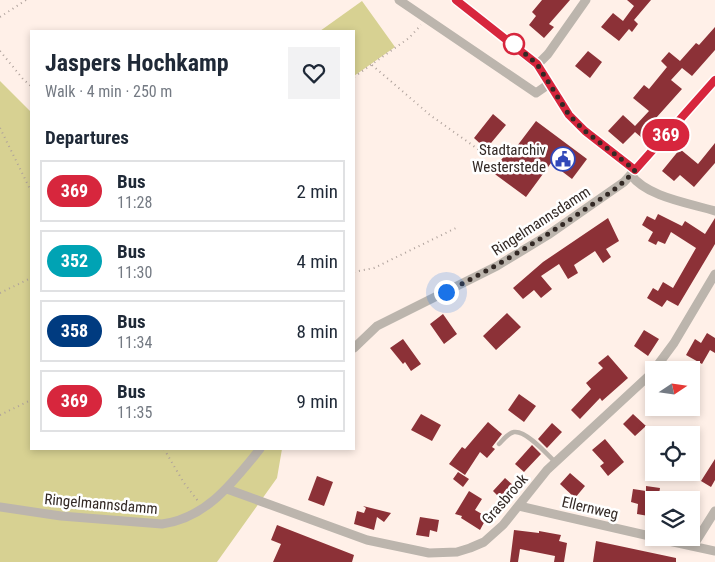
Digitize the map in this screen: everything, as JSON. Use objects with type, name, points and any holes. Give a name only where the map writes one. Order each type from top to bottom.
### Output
[{"type":"street","points":[[399,0],[536,93],[549,84]]},
{"type":"street","points":[[456,0],[537,64],[569,115],[633,173],[637,184],[650,191],[715,211]]},
{"type":"street","points":[[537,64],[548,54],[586,0]]},
{"type":"street","name":"Ringelmannsdamm","points":[[355,347],[378,326],[497,266],[548,235],[624,182],[715,80]]},
{"type":"street","name":"Grasbrook","points":[[661,361],[674,343],[715,274]]},
{"type":"street","name":"Grasbrook","points":[[227,489],[367,540],[429,553],[457,552],[484,542],[503,525],[555,462],[645,378]]},
{"type":"street","name":"Ringelmannsdamm","points":[[0,507],[61,516],[162,524],[174,522],[204,509],[227,489],[259,450]]},
{"type":"street","name":"Ellernweg","points":[[520,506],[645,535]]},
{"type":"street","points":[[700,535],[715,511]]},
{"type":"street","name":"Ellernweg","points":[[693,546],[715,551]]},
{"type":"lane","points":[[499,444],[514,432],[520,432],[537,444],[555,462]]},
{"type":"path","points":[[0,17],[26,0]]},
{"type":"path","points":[[355,76],[409,38],[428,18]]},
{"type":"path","points":[[0,51],[30,85]]},
{"type":"path","points":[[372,65],[430,115],[489,157]]},
{"type":"path","points":[[0,128],[1,134],[30,189]]},
{"type":"path","points":[[355,272],[374,268],[456,228]]},
{"type":"path","points":[[0,293],[30,278]]},
{"type":"path","points":[[0,415],[30,400]]},
{"type":"path","points":[[165,450],[184,483],[204,509]]},
{"type":"shaded area","points":[[362,1],[395,47],[355,75],[355,30],[321,30]]},
{"type":"shaded area","points":[[0,81],[30,111],[30,450],[282,450],[277,478],[217,562],[0,562]]},
{"type":"building","points":[[542,0],[570,0],[549,24],[554,27],[544,38],[529,25],[536,16],[532,12]]},
{"type":"building","points":[[627,0],[651,0],[634,20],[638,24],[632,32],[629,29],[619,41],[601,27],[613,13],[623,21],[634,6]]},
{"type":"building","points":[[715,27],[715,50],[692,76],[682,68],[671,80],[682,89],[647,128],[649,130],[642,138],[635,132],[623,144],[608,131],[623,115],[635,126],[649,111],[633,98],[644,85],[649,89],[667,67],[661,61],[669,52],[680,61],[696,43],[699,45]]},
{"type":"building","points":[[588,51],[602,62],[590,78],[575,66]]},
{"type":"building","points":[[493,114],[506,125],[486,149],[474,138]]},
{"type":"building","name":"Stadtarchiv Westerstede","points":[[536,121],[587,159],[572,179],[551,163],[526,197],[492,172],[508,151],[511,154]]},
{"type":"building","points":[[715,143],[715,163],[694,187],[680,175],[674,181],[662,171],[680,149],[698,164]]},
{"type":"building","points":[[658,214],[682,226],[685,221],[705,234],[715,218],[715,244],[678,306],[667,300],[662,307],[647,298],[653,288],[658,291],[663,282],[673,288],[696,248],[671,232],[665,244],[658,241],[656,245],[648,241],[653,232],[642,225],[647,216],[655,220]]},
{"type":"building","points":[[608,218],[619,241],[606,249],[611,257],[603,263],[595,251],[574,265],[578,273],[568,279],[559,264],[541,276],[552,289],[541,298],[534,290],[523,299],[513,288],[543,262]]},
{"type":"building","points":[[507,313],[521,327],[496,350],[483,336]]},
{"type":"building","points":[[443,314],[457,334],[444,344],[430,324]]},
{"type":"building","points":[[644,330],[659,339],[648,356],[634,346]]},
{"type":"building","points":[[707,333],[715,338],[715,353],[710,350],[702,364],[700,361],[686,355],[695,339],[701,343]]},
{"type":"building","points":[[403,339],[421,364],[411,371],[405,362],[403,364],[390,348]]},
{"type":"building","points":[[608,355],[628,378],[602,401],[600,398],[580,419],[571,410],[591,389],[586,383],[603,368],[598,363]]},
{"type":"building","points":[[519,394],[536,406],[524,422],[508,410]]},
{"type":"building","points":[[421,414],[441,425],[432,441],[411,430]]},
{"type":"building","points":[[633,414],[646,426],[635,436],[623,424]]},
{"type":"building","points":[[488,422],[502,434],[492,447],[495,449],[487,458],[480,452],[465,475],[449,464],[462,447],[465,449]]},
{"type":"building","points":[[552,423],[562,432],[547,448],[538,439]]},
{"type":"building","points":[[605,439],[624,462],[608,476],[600,466],[604,463],[592,450]]},
{"type":"building","points":[[532,445],[541,454],[524,472],[515,464]]},
{"type":"building","points":[[715,459],[715,480],[711,487],[701,481]]},
{"type":"building","points":[[458,472],[469,479],[463,487],[453,479]]},
{"type":"building","points":[[570,473],[585,486],[575,498],[560,484]]},
{"type":"building","points":[[317,476],[333,482],[324,506],[308,500]]},
{"type":"building","points":[[505,478],[514,486],[502,500],[493,491]]},
{"type":"building","points":[[646,486],[660,488],[660,491],[646,491]]},
{"type":"building","points":[[633,489],[646,491],[645,515],[637,514],[638,504],[631,502]]},
{"type":"building","points":[[469,491],[482,499],[475,510],[487,517],[480,530],[461,518],[462,516],[455,514]]},
{"type":"building","points":[[363,506],[391,513],[384,522],[377,517],[374,530],[354,524],[357,511],[364,513],[366,508]]},
{"type":"building","points":[[420,517],[439,520],[437,532],[430,530],[429,537],[416,535]]},
{"type":"building","points":[[277,525],[354,555],[352,562],[273,562],[281,544],[271,540]]},
{"type":"building","points":[[514,530],[539,533],[539,531],[561,535],[559,541],[567,543],[564,562],[554,562],[555,556],[520,549],[518,562],[510,562]]},
{"type":"building","points":[[596,541],[676,558],[676,562],[593,562]]},
{"type":"bus line","name":"369","points":[[456,0],[537,64],[569,115],[585,131],[635,170],[715,80]]},
{"type":"place","name":"Stadtarchiv Westerstede","points":[[563,159]]},
{"type":"route","points":[[446,292],[497,266],[548,235],[624,182],[635,170],[585,131],[569,115],[537,64],[514,44]]}]
